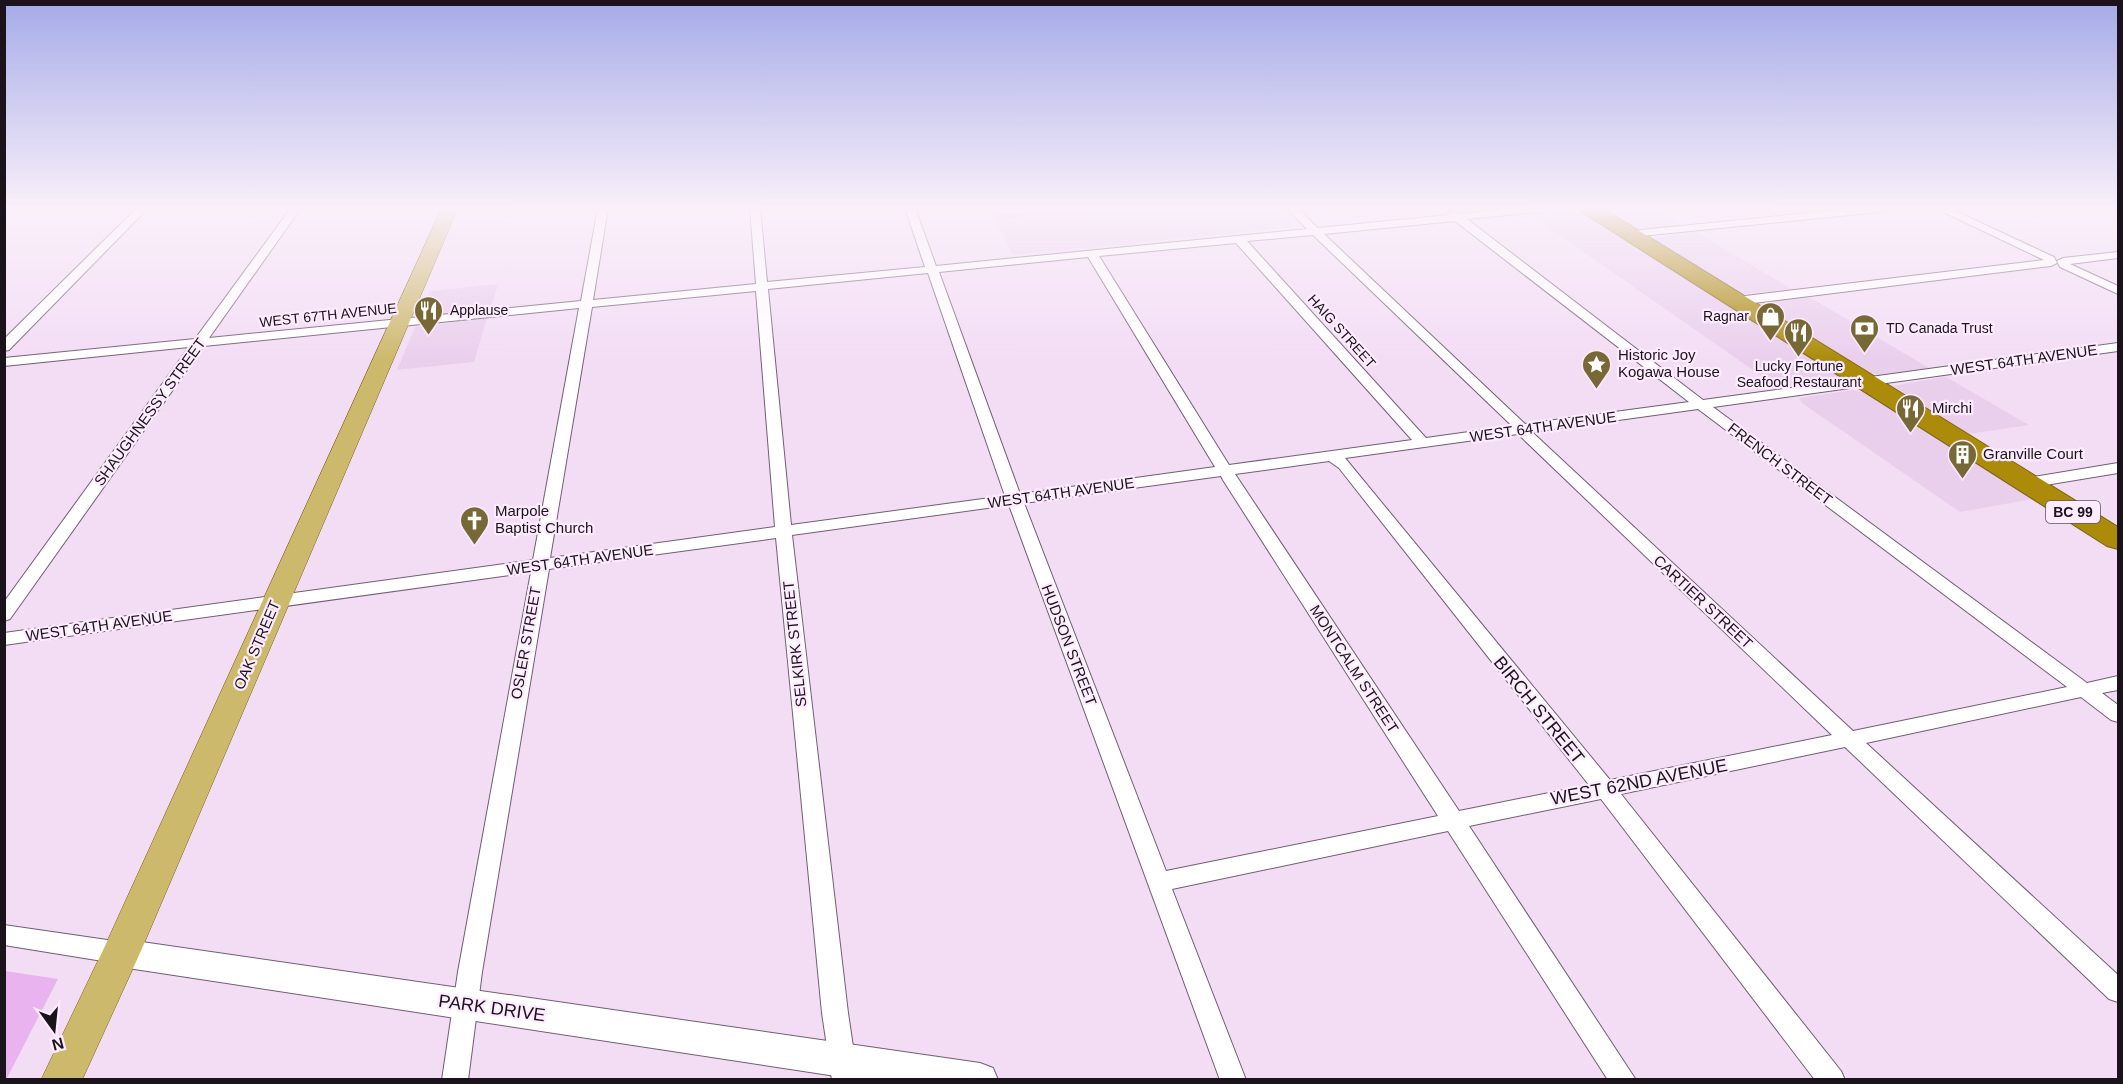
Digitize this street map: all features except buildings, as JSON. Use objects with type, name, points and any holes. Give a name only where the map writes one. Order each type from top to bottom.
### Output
[{"type":"highway","name":"BC 99","points":[[1670,259],[2118,540]]},
{"type":"main road","name":"OAK STREET","points":[[61,1080],[121,953],[427,259]]},
{"type":"street","points":[[4,348],[92,259]]},
{"type":"street","name":"SHAUGHNESSY STREET","points":[[4,615],[260,259]]},
{"type":"street","name":"OSLER STREET","points":[[455,1080],[540,565],[595,259]]},
{"type":"street","name":"SELKIRK STREET","points":[[760,259],[783,532],[844,1069]]},
{"type":"street","name":"HUDSON STREET","points":[[929,259],[1014,499],[1233,1080]]},
{"type":"street","name":"WEST 67TH AVENUE","points":[[4,362],[1046,259]]},
{"type":"street","name":"MONTCALM STREET","points":[[1095,259],[1225,471],[1623,1080]]},
{"type":"street","name":"HAIG STREET","points":[[1257,259],[1423,443]]},
{"type":"street","name":"CARTIER STREET","points":[[1345,259],[1575,482],[2118,992]]},
{"type":"street","name":"FRENCH STREET","points":[[1511,259],[1765,454],[2118,715]]},
{"type":"street","points":[[2050,259],[2118,290]]},
{"type":"street","points":[[1737,301],[2087,259]]},
{"type":"street","name":"WEST 64TH AVENUE","points":[[4,639],[2118,347]]},
{"type":"street","name":"BIRCH STREET","points":[[1332,456],[1344,465],[1604,789],[1832,1080]]},
{"type":"street","points":[[2028,483],[2118,468]]},
{"type":"street","name":"WEST 62ND AVENUE","points":[[1160,882],[2118,683]]},
{"type":"street","name":"PARK DRIVE","points":[[4,935],[466,1004],[844,1069],[980,1080]]},
{"type":"shaded area","points":[[1593,259],[1656,259],[1838,375],[1840,379],[1782,387],[1773,384]]},
{"type":"shaded area","points":[[1685,259],[1740,259],[1792,289],[1741,293]]},
{"type":"shaded area","points":[[498,284],[491,307],[487,310],[429,316],[420,314],[430,291]]},
{"type":"shaded area","points":[[1806,297],[1929,368],[1880,375],[1867,372],[1760,305],[1764,302]]},
{"type":"shaded area","points":[[487,318],[474,362],[397,370],[415,327]]},
{"type":"shaded area","points":[[1945,377],[2029,425],[1969,434],[1893,386]]},
{"type":"shaded area","points":[[1853,390],[1867,393],[2033,499],[1960,512],[1802,403],[1799,398]]},
{"type":"shaded area","points":[[5,971],[58,979],[6,1080],[4,1079]]},
{"type":"place","name":"Applause","points":[[429,336]]},
{"type":"place","name":"Ragnar","points":[[1770,342]]},
{"type":"place","name":"TD Canada Trust","points":[[1865,354]]},
{"type":"place","name":"Lucky Fortune Seafood Restaurant","points":[[1799,358]]},
{"type":"place","name":"Historic Joy Kogawa House","points":[[1597,390]]},
{"type":"place","name":"Mirchi","points":[[1911,434]]},
{"type":"place","name":"Granville Court","points":[[1962,480]]},
{"type":"place","name":"Marpole Baptist Church","points":[[474,546]]}]
